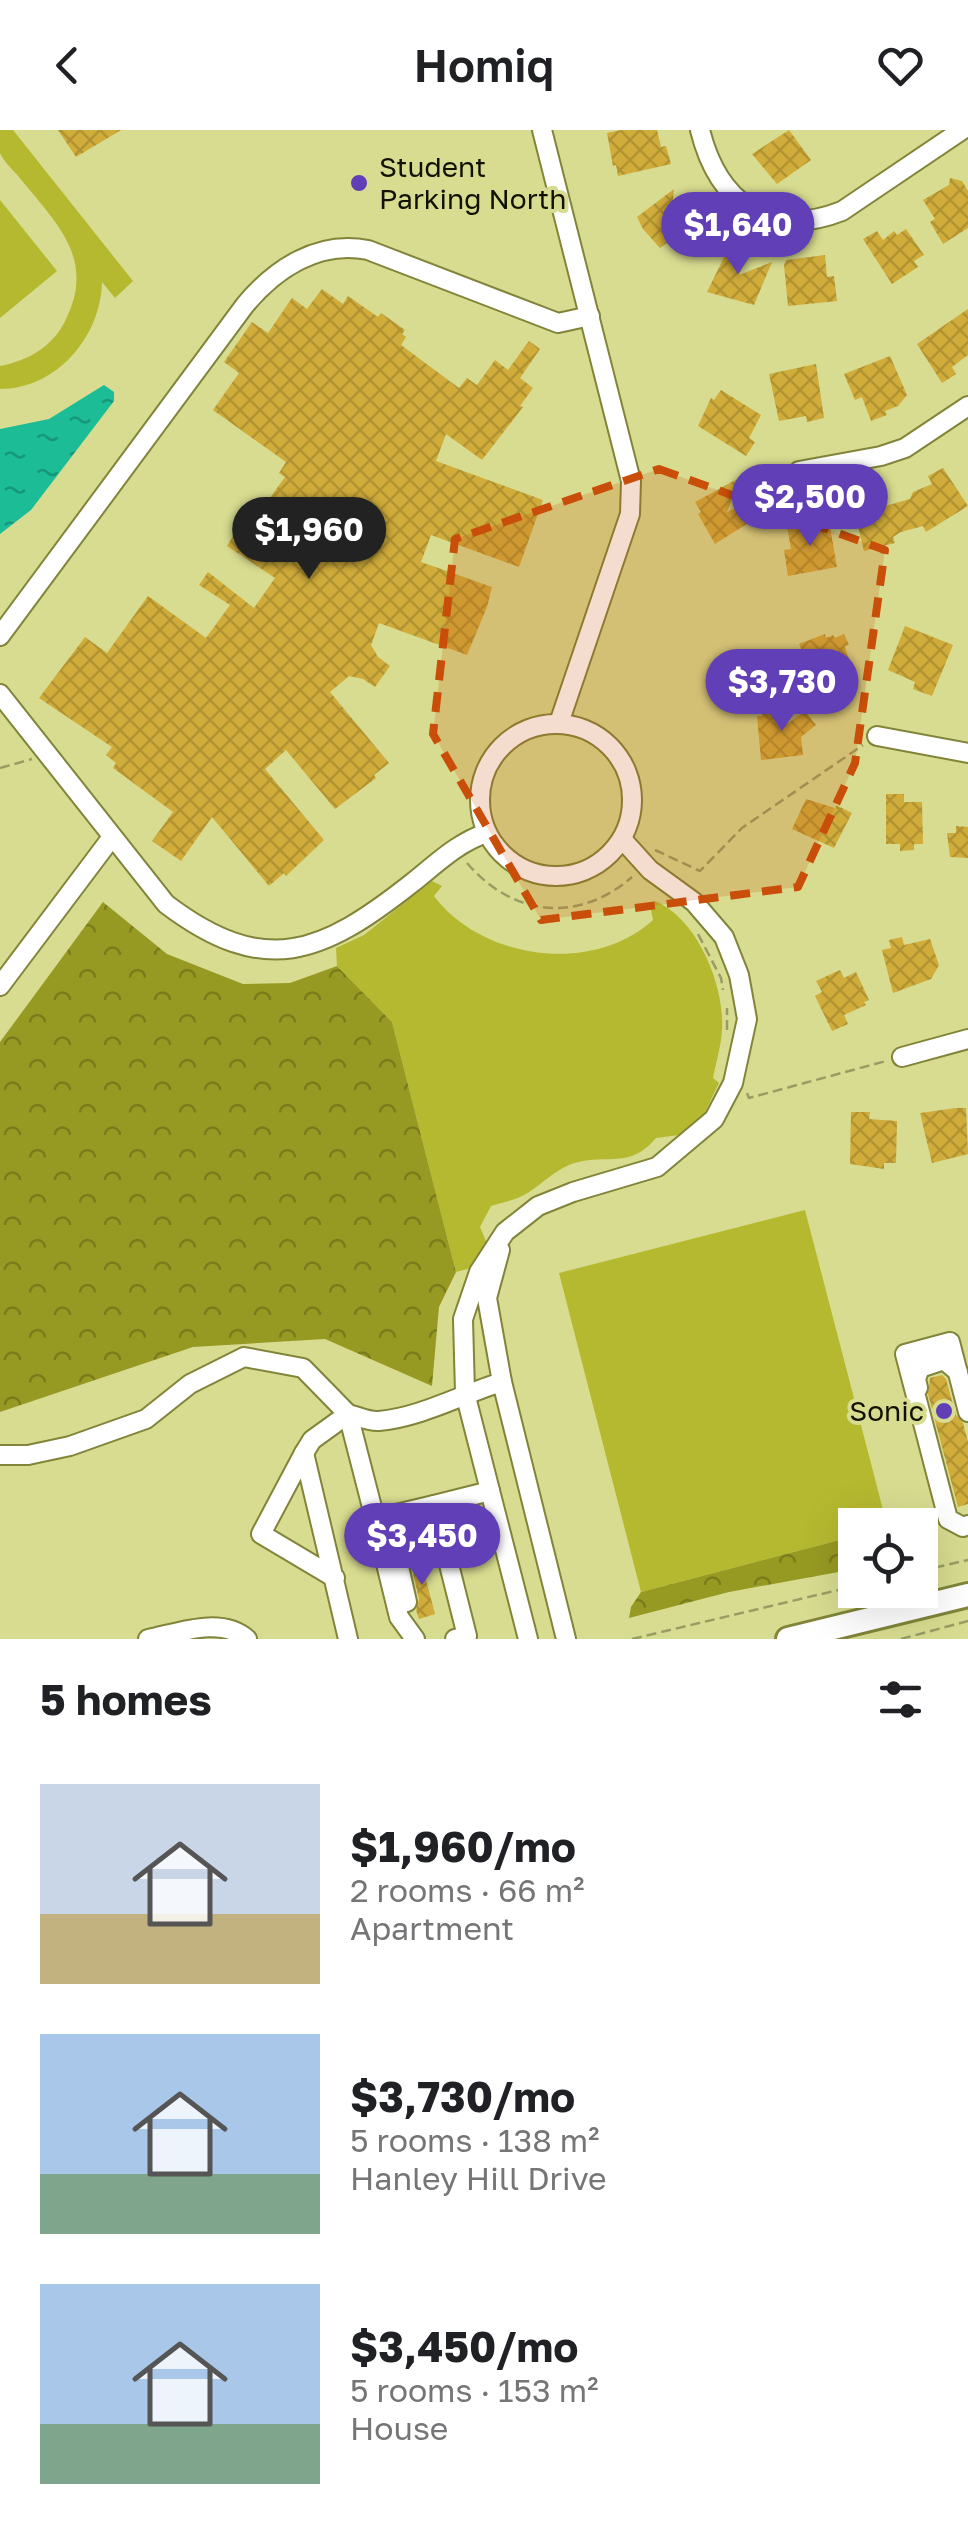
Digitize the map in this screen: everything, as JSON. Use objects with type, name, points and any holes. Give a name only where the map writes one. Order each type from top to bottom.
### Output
[{"type":"main road","points":[[788,1639],[968,1595]]},
{"type":"street","points":[[542,130],[631,481],[630,514],[559,723]]},
{"type":"street","points":[[700,130],[706,156],[721,184],[744,206],[776,220],[793,222],[821,219],[842,211],[962,130]]},
{"type":"street","points":[[0,636],[245,305],[274,274],[301,258],[344,248],[368,250],[558,323],[590,316]]},
{"type":"street","points":[[799,470],[882,456],[904,448],[968,406]]},
{"type":"street","points":[[0,694],[166,904],[223,941],[260,950],[298,947],[335,937],[374,913],[467,839],[488,833]]},
{"type":"street","points":[[559,723],[584,729],[607,743],[623,763],[632,788],[631,814],[622,839],[607,857],[587,870],[565,876],[542,875],[519,867],[501,852],[488,833],[480,808],[482,782],[492,758],[510,739],[533,727],[559,723]]},
{"type":"street","points":[[877,736],[968,753]]},
{"type":"street","points":[[0,986],[112,837]]},
{"type":"street","points":[[528,1639],[465,1393],[463,1319],[480,1272],[505,1232],[538,1206],[656,1167],[714,1119],[733,1083],[747,1019],[739,975],[724,937],[694,902],[650,870],[622,839]]},
{"type":"street","points":[[902,1057],[968,1039]]},
{"type":"street","points":[[505,1232],[487,1298],[502,1382],[566,1639]]},
{"type":"street","points":[[968,1412],[950,1342],[905,1354],[948,1519],[963,1527],[968,1525]]},
{"type":"street","points":[[0,1455],[28,1456],[70,1446],[146,1419],[190,1384],[244,1356],[303,1368],[348,1414],[376,1422],[441,1406],[465,1393],[502,1382]]},
{"type":"street","points":[[335,1578],[260,1534],[312,1440],[348,1414]]},
{"type":"street","points":[[348,1414],[400,1617],[410,1638]]},
{"type":"street","points":[[304,1454],[348,1639]]},
{"type":"street","points":[[374,1519],[490,1491]]},
{"type":"street","points":[[434,1505],[468,1636],[455,1639]]},
{"type":"street","points":[[400,1617],[408,1601],[394,1546],[394,1526],[406,1519],[419,1518],[428,1527],[442,1586],[458,1601]]},
{"type":"street","points":[[148,1639],[214,1626],[239,1632],[247,1639]]},
{"type":"path","points":[[648,853],[652,848],[700,871],[742,828],[877,736]]},
{"type":"path","points":[[0,768],[35,758]]},
{"type":"path","points":[[464,859],[497,892],[525,905],[549,909],[592,900],[619,888],[633,876]]},
{"type":"path","points":[[697,932],[721,978],[724,993]]},
{"type":"path","points":[[726,1042],[727,1008]]},
{"type":"path","points":[[744,1088],[749,1098],[902,1057]]},
{"type":"path","points":[[938,1568],[968,1560]]},
{"type":"path","points":[[632,1639],[838,1590]]},
{"type":"path","points":[[902,1639],[968,1621]]},
{"type":"highlighted area","points":[[659,469],[885,550],[855,763],[798,887],[541,920],[433,734],[455,539]]},
{"type":"shaded area","points":[[0,130],[13,130],[133,281],[115,298],[102,282],[94,322],[72,356],[57,369],[21,387],[0,389],[0,366],[39,351],[61,329],[77,278],[68,242],[1,156]]},
{"type":"shaded area","points":[[0,200],[57,271],[0,318]]},
{"type":"shaded area","points":[[432,881],[442,886],[434,896],[455,918],[480,934],[539,953],[600,948],[628,937],[653,920],[650,905],[655,901],[670,910],[696,938],[713,975],[722,1013],[713,1078],[719,1083],[703,1116],[687,1134],[656,1138],[625,1158],[569,1165],[525,1195],[491,1206],[480,1227],[488,1246],[475,1267],[456,1272],[392,1022],[337,966],[336,948],[364,935]]},
{"type":"shaded area","points":[[805,1210],[883,1508],[838,1508],[838,1540],[641,1592],[559,1273]]},
{"type":"green space","points":[[103,902],[167,954],[243,984],[290,983],[337,966],[392,1022],[456,1272],[439,1307],[432,1386],[325,1339],[193,1347],[0,1412],[0,1042]]},
{"type":"green space","points":[[838,1540],[838,1572],[729,1592],[629,1618],[641,1592]]},
{"type":"water","points":[[104,385],[114,392],[114,401],[31,510],[0,534],[0,429],[49,419]]},
{"type":"building","points":[[58,130],[121,130],[76,157]]},
{"type":"building","points":[[657,130],[671,164],[618,176],[607,133]]},
{"type":"building","points":[[789,130],[811,160],[777,184],[752,154]]},
{"type":"building","points":[[950,178],[962,181],[968,191],[968,228],[943,244],[930,222],[935,219],[923,200],[949,185]]},
{"type":"building","points":[[674,189],[671,222],[693,206],[703,220],[671,245],[668,242],[660,248],[637,217]]},
{"type":"building","points":[[906,229],[924,255],[914,261],[918,267],[892,284],[863,239],[877,231],[883,240],[894,231],[897,235]]},
{"type":"building","points":[[732,241],[750,249],[739,275],[772,262],[754,305],[707,292]]},
{"type":"building","points":[[825,255],[827,277],[834,276],[837,301],[788,306],[786,260]]},
{"type":"building","points":[[322,289],[343,304],[348,296],[405,330],[401,345],[459,388],[467,378],[477,385],[495,360],[508,370],[529,341],[540,349],[520,378],[533,388],[482,460],[446,434],[436,461],[543,500],[519,567],[431,535],[421,562],[492,587],[467,655],[379,623],[371,645],[390,666],[375,687],[349,676],[330,692],[389,763],[335,809],[286,750],[265,769],[324,840],[286,876],[284,873],[269,886],[212,817],[181,861],[152,841],[173,812],[113,768],[116,763],[106,755],[112,747],[39,698],[85,637],[107,653],[148,596],[206,638],[230,605],[199,585],[208,572],[254,608],[275,578],[227,546],[235,533],[265,554],[287,523],[264,506],[285,477],[279,473],[286,462],[213,410],[239,373],[224,362],[252,322],[268,333],[292,298],[307,309]]},
{"type":"building","points":[[968,309],[968,355],[952,367],[956,374],[942,383],[917,344]]},
{"type":"building","points":[[890,356],[907,395],[898,406],[885,411],[887,415],[871,421],[862,397],[855,400],[844,374]]},
{"type":"building","points":[[816,364],[824,418],[807,422],[806,416],[779,421],[769,374]]},
{"type":"building","points":[[721,390],[761,415],[749,438],[755,442],[746,456],[698,426],[711,398],[714,400]]},
{"type":"building","points":[[943,468],[968,506],[926,532],[923,526],[901,532],[893,537],[895,543],[864,551],[851,499],[867,495],[870,506],[884,502],[885,506],[910,499],[913,492],[932,484],[928,476]]},
{"type":"building","points":[[741,477],[727,512],[752,500],[761,515],[715,544],[695,502]]},
{"type":"building","points":[[827,523],[837,567],[788,576],[784,550],[791,549],[787,526]]},
{"type":"building","points":[[905,626],[953,645],[932,696],[913,689],[915,682],[888,670]]},
{"type":"building","points":[[825,634],[826,638],[835,638],[844,634],[857,677],[841,684],[836,673],[816,682],[799,644]]},
{"type":"building","points":[[786,708],[787,724],[805,711],[816,725],[801,737],[803,755],[761,760],[757,716],[762,716],[761,710]]},
{"type":"building","points":[[886,794],[904,794],[904,802],[922,802],[923,844],[914,844],[914,850],[900,851],[900,844],[886,844]]},
{"type":"building","points":[[806,799],[852,813],[834,848],[792,829]]},
{"type":"building","points":[[956,826],[968,827],[968,858],[950,857],[947,833],[956,833]]},
{"type":"building","points":[[902,937],[904,945],[930,939],[939,965],[931,979],[893,993],[882,950],[891,948],[889,940]]},
{"type":"building","points":[[840,970],[844,978],[856,972],[869,1000],[844,1015],[848,1024],[832,1031],[815,996],[822,992],[816,981]]},
{"type":"building","points":[[966,1108],[968,1154],[932,1163],[920,1113]]},
{"type":"building","points":[[851,1112],[870,1112],[869,1119],[897,1121],[896,1163],[884,1163],[884,1169],[850,1164]]},
{"type":"building","name":"Sonic","points":[[942,1375],[968,1442],[968,1504],[958,1507],[928,1394],[930,1378]]},
{"type":"building","points":[[419,1553],[435,1614],[419,1619],[419,1599],[409,1556]]},
{"type":"place","name":"Student Parking North","points":[[359,183]]},
{"type":"place","name":"Sonic","points":[[944,1411]]}]
